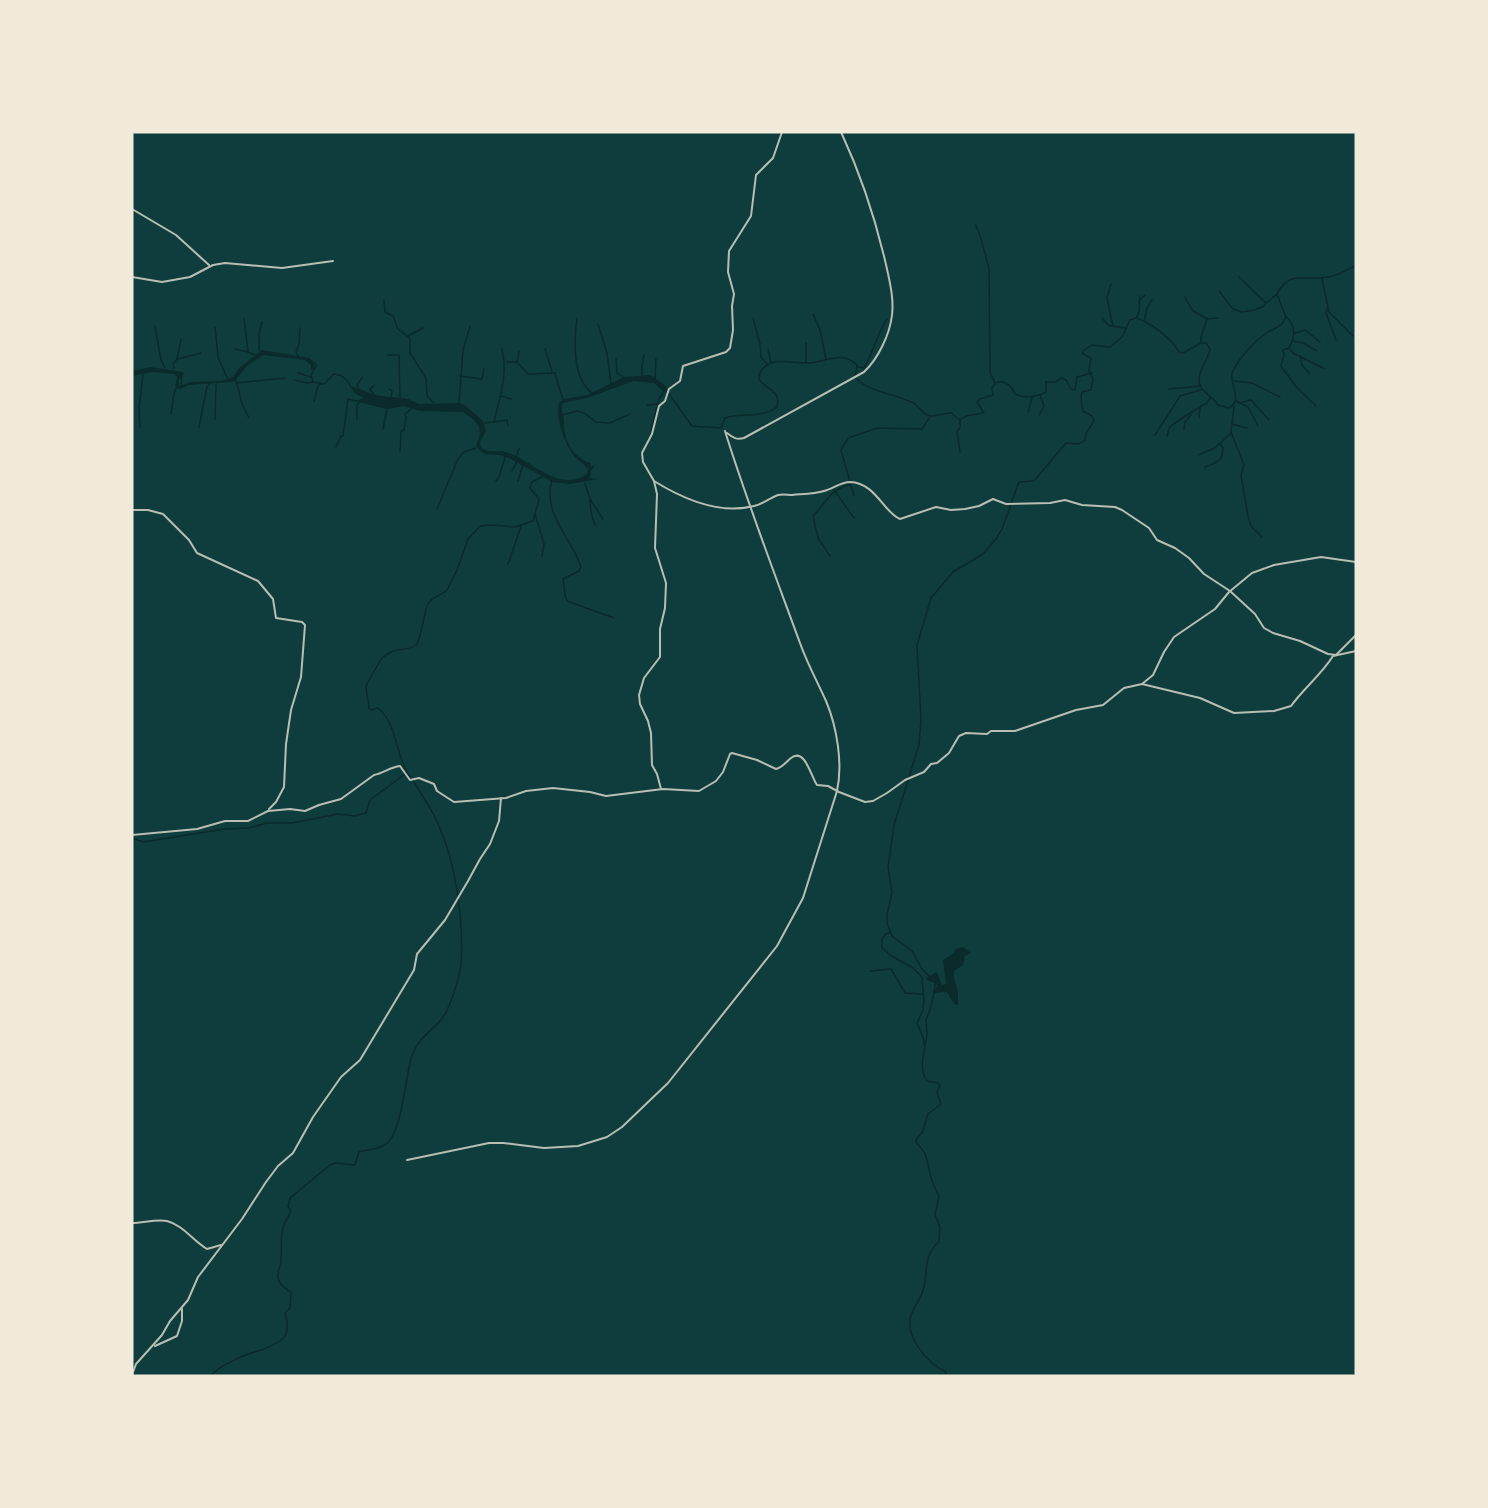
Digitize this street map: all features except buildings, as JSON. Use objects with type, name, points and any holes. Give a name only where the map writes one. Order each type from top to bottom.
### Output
[{"type":"street","points":[[661,789],[652,765],[651,733],[639,695],[644,678],[660,657],[660,629],[665,608],[665,576],[655,548],[657,494],[654,481],[645,467],[642,453],[652,434],[659,406],[665,401],[667,392],[680,381],[683,366],[726,352],[730,348],[734,294],[728,272],[729,251],[751,216],[756,175],[773,158],[782,132]]},
{"type":"street","points":[[407,1160],[489,1143],[544,1148],[578,1146],[607,1137],[622,1127],[668,1083],[777,946],[803,898],[840,777],[831,715],[807,664],[725,431],[733,438],[739,440],[744,438],[864,372],[872,364],[888,332],[892,315],[892,292],[868,194],[842,132]]},
{"type":"street","points":[[132,209],[176,235],[209,265]]},
{"type":"street","points":[[132,277],[157,282],[178,279],[195,274],[209,265],[225,263],[282,267],[333,261]]},
{"type":"street","points":[[654,481],[677,494],[713,507],[750,507],[780,495],[824,491],[850,482],[867,489],[900,519],[936,507],[951,510],[965,509],[979,506],[993,499],[1006,504],[1050,503],[1065,500],[1082,505],[1115,507],[1149,528],[1157,540],[1175,548],[1189,558],[1204,574],[1230,591],[1255,614],[1268,630],[1328,654],[1336,655],[1356,651]]},
{"type":"street","points":[[132,510],[148,510],[163,514],[189,540],[197,553],[258,581],[273,598],[276,618],[302,622],[305,625],[301,677],[291,710],[286,744],[284,787],[268,811]]},
{"type":"street","points":[[1142,684],[1153,675],[1174,637],[1215,609],[1230,591],[1252,573],[1274,565],[1321,557],[1356,562]]},
{"type":"street","points":[[132,836],[197,829],[225,821],[248,821],[268,811],[290,809],[302,812],[340,800],[375,775],[400,766],[410,780],[419,778],[434,784],[437,791],[454,802],[501,798],[526,791],[553,788],[606,796],[661,789],[699,791],[716,781],[732,753],[757,760],[776,769],[783,766],[793,756],[802,756],[817,785],[828,786],[865,801],[873,801],[905,780],[924,772],[931,764],[937,763],[949,753],[955,740],[966,733],[987,734],[991,731],[1021,729],[1076,710],[1102,705],[1124,688],[1142,684],[1200,698],[1234,713],[1274,711],[1291,706],[1298,695],[1323,672],[1333,656],[1356,635]]},
{"type":"street","points":[[132,1375],[136,1364],[153,1347],[188,1300],[198,1277],[242,1219],[266,1182],[293,1153],[313,1117],[340,1077],[360,1060],[414,970],[417,954],[445,920],[490,844],[499,821],[501,798]]},
{"type":"street","points":[[132,1223],[168,1222],[178,1226],[192,1240],[207,1249],[221,1245]]},
{"type":"street","points":[[153,1347],[177,1336],[182,1321],[181,1308]]},
{"type":"water","points":[[262,350],[309,358],[316,367],[311,371],[311,365],[305,360],[263,355],[241,370],[235,381],[189,385],[180,389],[175,386],[177,378],[175,374],[153,372],[132,376],[132,371],[150,367],[183,372],[179,386],[191,382],[221,381],[233,377],[239,368]]},
{"type":"water","points":[[650,375],[666,386],[667,391],[664,392],[654,383],[634,381],[587,398],[563,403],[567,441],[579,457],[591,463],[591,467],[595,465],[590,478],[598,479],[570,484],[552,482],[511,459],[484,454],[476,446],[480,434],[479,427],[463,412],[420,411],[404,406],[387,409],[358,402],[364,398],[354,393],[351,386],[375,395],[408,399],[419,404],[460,403],[483,421],[486,431],[480,442],[481,448],[509,453],[547,474],[567,480],[577,479],[587,474],[588,469],[574,456],[567,445],[558,416],[559,403],[564,399],[587,395],[624,377]]},
{"type":"water","points":[[963,947],[971,953],[965,956],[963,965],[954,971],[958,1005],[954,1004],[947,992],[934,993],[936,983],[926,978],[937,972],[942,985],[946,984],[943,960],[956,949]]},
{"type":"waterway","points":[[976,225],[989,269],[990,372],[995,383]]},
{"type":"waterway","points":[[669,394],[692,426],[721,428],[725,418],[763,413],[776,408],[778,401],[776,396],[760,381],[759,376],[761,371],[771,363],[783,361],[809,363],[846,358],[857,365],[855,377],[867,386],[913,403],[929,416],[951,413],[960,420],[966,416],[984,413],[977,402],[993,395],[992,388],[998,382],[1007,384],[1015,394],[1027,397],[1046,392],[1046,382],[1055,382],[1062,378],[1066,380],[1071,389],[1075,390],[1077,377],[1092,373],[1089,371],[1091,358],[1083,354],[1083,351],[1092,345],[1110,347],[1122,337],[1130,320],[1136,318],[1160,332],[1179,352],[1183,353],[1201,343],[1206,343],[1210,349],[1200,373],[1199,382],[1218,405],[1229,408],[1236,397],[1232,378],[1236,365],[1251,346],[1265,334],[1280,326],[1286,317],[1277,294],[1282,286],[1294,279],[1333,276],[1356,265]]},
{"type":"waterway","points":[[1239,277],[1266,303],[1277,294]]},
{"type":"waterway","points":[[1322,279],[1329,312],[1353,336]]},
{"type":"waterway","points":[[1111,284],[1107,298],[1113,326],[1125,328]]},
{"type":"waterway","points":[[1219,291],[1233,309],[1242,312],[1255,310],[1266,303]]},
{"type":"waterway","points":[[1139,301],[1145,295]]},
{"type":"waterway","points":[[1136,318],[1139,312],[1140,296]]},
{"type":"waterway","points":[[1185,297],[1192,310],[1207,319],[1201,343]]},
{"type":"waterway","points":[[384,300],[385,312],[393,316],[398,329],[410,338],[410,353],[426,378],[427,396],[434,403]]},
{"type":"waterway","points":[[1144,321],[1147,308],[1152,300]]},
{"type":"waterway","points":[[1328,307],[1326,313],[1336,340]]},
{"type":"waterway","points":[[813,314],[820,330],[826,359]]},
{"type":"waterway","points":[[1286,317],[1290,320],[1294,332],[1289,348],[1293,353],[1325,369]]},
{"type":"waterway","points":[[244,318],[248,352],[260,357]]},
{"type":"waterway","points":[[577,318],[576,358],[581,378],[592,393]]},
{"type":"waterway","points":[[753,318],[761,357],[768,365]]},
{"type":"waterway","points":[[1102,318],[1108,325],[1113,326]]},
{"type":"waterway","points":[[1207,319],[1218,318]]},
{"type":"waterway","points":[[858,367],[864,368],[887,319]]},
{"type":"waterway","points":[[262,322],[259,349],[262,353]]},
{"type":"waterway","points":[[598,324],[607,353],[611,384]]},
{"type":"waterway","points":[[155,326],[161,360],[165,368]]},
{"type":"waterway","points":[[459,404],[463,350],[470,326]]},
{"type":"waterway","points":[[215,327],[218,357],[227,378]]},
{"type":"waterway","points":[[298,356],[296,352],[300,328]]},
{"type":"waterway","points":[[408,336],[423,328]]},
{"type":"waterway","points":[[1295,333],[1305,330],[1320,342]]},
{"type":"waterway","points":[[177,359],[181,340]]},
{"type":"waterway","points":[[1293,341],[1303,343],[1317,351]]},
{"type":"waterway","points":[[806,343],[806,363]]},
{"type":"waterway","points":[[1289,348],[1283,350],[1281,366],[1297,388],[1316,406]]},
{"type":"waterway","points":[[235,349],[248,352]]},
{"type":"waterway","points":[[485,423],[494,422],[501,394],[504,377],[502,349]]},
{"type":"waterway","points":[[545,349],[552,371]]},
{"type":"waterway","points":[[768,349],[771,363]]},
{"type":"waterway","points":[[517,362],[519,351]]},
{"type":"waterway","points":[[174,368],[173,364],[177,359],[201,353]]},
{"type":"waterway","points":[[388,355],[399,355],[400,398]]},
{"type":"waterway","points":[[642,375],[644,355]]},
{"type":"waterway","points":[[1300,356],[1302,365],[1309,373]]},
{"type":"waterway","points":[[308,358],[317,365],[311,375],[313,382],[324,384],[334,374],[344,378],[351,387]]},
{"type":"waterway","points":[[616,359],[617,373],[624,378]]},
{"type":"waterway","points":[[655,379],[656,359]]},
{"type":"waterway","points":[[507,362],[517,362],[528,374],[555,373],[563,400]]},
{"type":"waterway","points":[[235,379],[245,367]]},
{"type":"waterway","points":[[460,376],[482,379],[484,369]]},
{"type":"waterway","points":[[929,976],[922,969],[912,951],[892,936],[887,923],[892,893],[888,867],[894,825],[919,745],[921,720],[917,645],[931,598],[953,572],[983,554],[996,539],[1002,529],[1019,482],[1034,481],[1066,443],[1079,444],[1085,440],[1086,433],[1094,421],[1092,416],[1083,411],[1081,402],[1082,392],[1091,390],[1093,379],[1089,371]]},
{"type":"waterway","points":[[298,373],[311,377]]},
{"type":"waterway","points":[[181,386],[182,374]]},
{"type":"waterway","points":[[140,428],[139,409],[143,375]]},
{"type":"waterway","points":[[236,383],[285,378]]},
{"type":"waterway","points":[[359,390],[357,385],[362,378]]},
{"type":"waterway","points":[[236,380],[242,404],[249,418]]},
{"type":"waterway","points":[[294,380],[313,382]]},
{"type":"waterway","points":[[1234,381],[1252,383],[1280,397]]},
{"type":"waterway","points":[[199,427],[207,387],[211,382]]},
{"type":"waterway","points":[[215,419],[216,384]]},
{"type":"waterway","points":[[314,401],[318,386],[321,384]]},
{"type":"waterway","points":[[374,385],[370,390],[375,395]]},
{"type":"waterway","points":[[1169,389],[1200,386]]},
{"type":"waterway","points":[[171,414],[173,396],[177,387]]},
{"type":"waterway","points":[[389,389],[392,391],[391,398]]},
{"type":"waterway","points":[[1155,435],[1180,396],[1201,390]]},
{"type":"waterway","points":[[651,431],[659,399],[664,392]]},
{"type":"waterway","points":[[1039,415],[1044,406],[1040,395]]},
{"type":"waterway","points":[[501,396],[511,399]]},
{"type":"waterway","points":[[1167,436],[1170,427],[1207,403],[1211,397]]},
{"type":"waterway","points":[[1028,412],[1032,398]]},
{"type":"waterway","points":[[336,447],[343,436],[348,399],[357,401]]},
{"type":"waterway","points":[[1239,403],[1251,400],[1269,420]]},
{"type":"waterway","points":[[1236,401],[1248,407],[1258,426]]},
{"type":"waterway","points":[[357,419],[359,403]]},
{"type":"waterway","points":[[647,405],[658,404]]},
{"type":"waterway","points":[[1234,406],[1231,432],[1244,465],[1241,475],[1248,516],[1251,526],[1262,537]]},
{"type":"waterway","points":[[1199,418],[1200,407]]},
{"type":"waterway","points":[[383,429],[387,408]]},
{"type":"waterway","points":[[400,451],[405,414],[411,409]]},
{"type":"waterway","points":[[562,415],[577,411],[596,422],[610,423],[630,414]]},
{"type":"waterway","points":[[1184,430],[1185,422],[1191,415]]},
{"type":"waterway","points":[[854,496],[841,450],[848,438],[877,428],[922,429],[930,417]]},
{"type":"waterway","points":[[494,422],[507,420],[508,426]]},
{"type":"waterway","points":[[960,421],[960,428],[957,431],[960,452]]},
{"type":"waterway","points":[[1232,424],[1247,428]]},
{"type":"waterway","points":[[1198,455],[1215,448],[1230,434]]},
{"type":"waterway","points":[[1205,467],[1220,459],[1223,452],[1220,444]]},
{"type":"waterway","points":[[437,509],[458,459],[464,452],[476,448]]},
{"type":"waterway","points":[[516,457],[519,449]]},
{"type":"waterway","points":[[496,481],[505,457]]},
{"type":"waterway","points":[[512,471],[517,461]]},
{"type":"waterway","points":[[518,481],[523,465]]},
{"type":"waterway","points":[[406,770],[389,722],[378,708],[371,710],[369,708],[367,684],[384,656],[393,651],[416,645],[428,604],[447,590],[468,539],[480,526],[515,527],[533,521],[539,499],[530,488],[532,482],[542,477]]},
{"type":"waterway","points":[[552,480],[550,493],[554,515],[581,567],[579,571],[563,579],[567,601],[614,618]]},
{"type":"waterway","points":[[585,483],[590,499],[603,519]]},
{"type":"waterway","points":[[830,556],[818,538],[813,516],[832,494],[850,484]]},
{"type":"waterway","points":[[834,490],[854,518]]},
{"type":"waterway","points":[[590,500],[595,525]]},
{"type":"waterway","points":[[535,514],[544,544],[542,556]]},
{"type":"waterway","points":[[508,564],[521,526]]},
{"type":"waterway","points":[[211,1376],[226,1364],[274,1345],[284,1338],[287,1328],[285,1313],[290,1308],[291,1292],[281,1285],[278,1276],[283,1229],[291,1212],[288,1206],[290,1198],[330,1165],[335,1163],[355,1165],[359,1152],[382,1147],[391,1139],[399,1118],[411,1059],[419,1043],[444,1015],[456,987],[462,949],[460,913],[450,858],[436,819],[406,771]]},
{"type":"waterway","points":[[132,838],[143,842],[225,829],[249,828],[267,823],[292,823],[338,814],[355,816],[366,813],[370,800],[405,774]]},
{"type":"waterway","points":[[890,932],[883,938],[882,948],[913,968],[922,977],[924,1001],[917,1023],[924,1045]]},
{"type":"waterway","points":[[870,971],[891,969],[905,993],[922,994]]},
{"type":"waterway","points":[[935,981],[935,989],[926,1019],[927,1034],[922,1064],[927,1081],[938,1083],[940,1086],[937,1092],[941,1104],[928,1114],[922,1133],[916,1142],[925,1153],[932,1181],[939,1197],[935,1214],[940,1227],[939,1242],[928,1258],[925,1283],[912,1312],[910,1323],[911,1332],[919,1348],[925,1356],[946,1372],[945,1376]]}]
